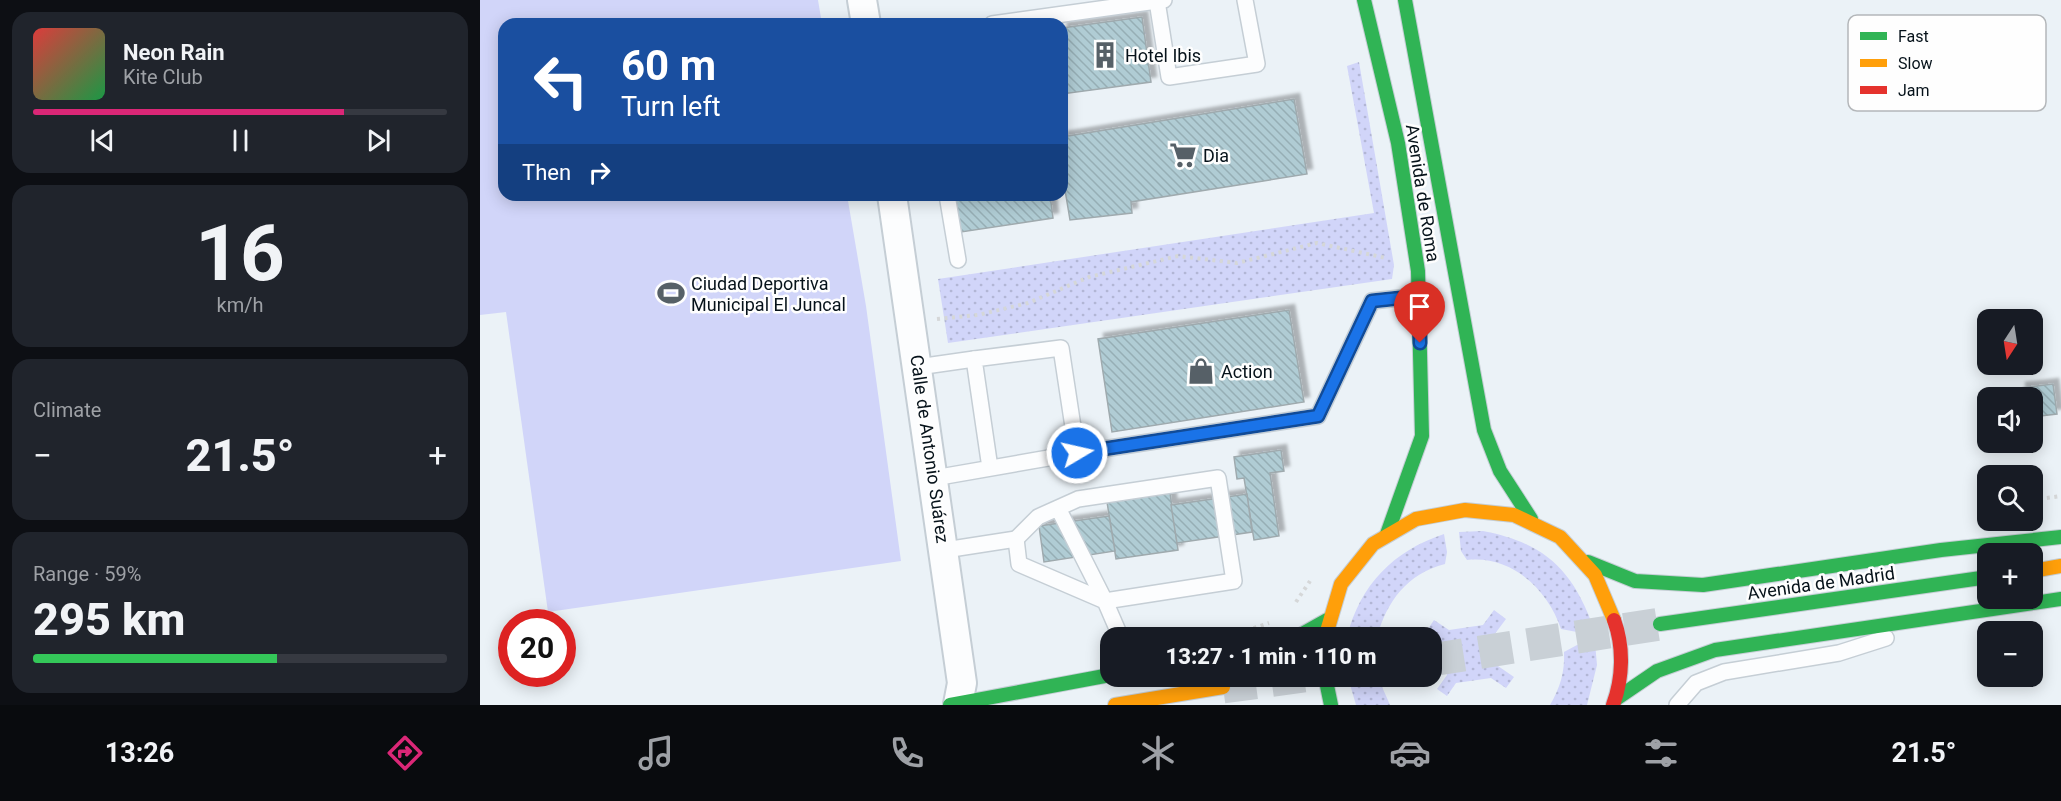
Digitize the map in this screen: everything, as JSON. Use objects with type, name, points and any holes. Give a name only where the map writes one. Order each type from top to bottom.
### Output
[{"type":"street","points":[[862,0],[865,18]]},
{"type":"street","name":"Avenida de Roma","points":[[1364,0],[1398,143],[1418,272],[1422,436],[1387,534]]},
{"type":"street","name":"Avenida de Roma","points":[[1405,0],[1484,430],[1500,471],[1531,519]]},
{"type":"street","name":"Calle de Antonio Suárez","points":[[893,201],[945,550],[962,683],[954,704]]},
{"type":"street","points":[[1326,627],[1340,586],[1361,557],[1387,534],[1433,513],[1482,508],[1531,519],[1562,537],[1587,562],[1612,603],[1622,651],[1615,702]]},
{"type":"street","points":[[1587,562],[1635,581],[1703,585],[1941,550],[2061,537]]},
{"type":"street","points":[[2043,569],[2061,566]]},
{"type":"street","name":"Avenida de Madrid","points":[[1660,624],[1977,579]]},
{"type":"street","points":[[1615,702],[1657,671],[1715,650],[2061,599]]},
{"type":"street","points":[[1315,627],[1327,620]]},
{"type":"street","points":[[954,704],[1100,677]]},
{"type":"street","points":[[1115,705],[1223,687]]},
{"type":"street","points":[[1327,687],[1331,705]]},
{"type":"lane","points":[[1036,18],[1161,1],[1169,77],[1257,64],[1245,0]]},
{"type":"lane","points":[[948,201],[958,260]]},
{"type":"lane","points":[[934,477],[1318,416],[1372,301],[1419,296]]},
{"type":"lane","points":[[918,367],[1061,348],[1077,453]]},
{"type":"lane","points":[[974,359],[990,468]]},
{"type":"lane","points":[[945,550],[1016,539],[1038,517],[1078,499],[1218,478],[1234,581],[1105,601],[1019,564],[1016,539]]},
{"type":"lane","points":[[1058,508],[1116,627]]},
{"type":"lane","points":[[1941,550],[2014,532],[2061,526]]},
{"type":"lane","points":[[1677,705],[1696,683],[1724,672],[1839,654],[1947,617]]},
{"type":"path","points":[[911,321],[978,315],[1028,303],[1089,277],[1178,256],[1238,263],[1317,243],[1395,259]]},
{"type":"path","points":[[2043,498],[2061,496]]},
{"type":"path","points":[[1289,609],[1312,579]]},
{"type":"path","points":[[1258,627],[1275,619]]},
{"type":"shaded area","name":"Ciudad Deportiva Municipal El Juncal","points":[[480,0],[818,0],[821,18],[498,18],[498,201],[848,201],[866,306],[901,561],[569,609],[548,609],[506,312],[480,315]]},
{"type":"shaded area","points":[[1359,62],[1394,265],[1392,279],[948,343],[938,279],[1374,213],[1347,66]]},
{"type":"shaded area","points":[[1483,531],[1524,543],[1554,562],[1577,590],[1594,629],[1577,632],[1561,629],[1547,601],[1526,578],[1498,563],[1467,560],[1461,551],[1459,532]]},
{"type":"shaded area","points":[[1444,534],[1447,552],[1445,564],[1409,582],[1393,601],[1380,627],[1350,627],[1360,601],[1381,572],[1394,560],[1426,541]]},
{"type":"shaded area","points":[[1494,610],[1506,619],[1494,635],[1498,666],[1514,677],[1506,688],[1491,678],[1456,683],[1447,696],[1437,689],[1442,687],[1442,682],[1447,675],[1442,627],[1429,627],[1434,620],[1449,630],[1483,625]]},
{"type":"shaded area","points":[[1595,643],[1597,665],[1587,705],[1550,705],[1561,680],[1564,652],[1577,645]]},
{"type":"shaded area","points":[[1351,687],[1382,687],[1390,705],[1356,705]]},
{"type":"building","name":"Hotel Ibis","points":[[1142,17],[1151,82],[1068,93],[1068,27]]},
{"type":"building","name":"Dia","points":[[1294,99],[1307,174],[1131,202],[1132,213],[1070,220],[1067,201],[1068,136]]},
{"type":"building","points":[[956,201],[1051,201],[1053,218],[961,232]]},
{"type":"building","name":"Action","points":[[1289,310],[1304,402],[1112,432],[1098,339]]},
{"type":"building","points":[[2053,384],[2057,414],[2043,416],[2043,387],[2028,387]]},
{"type":"building","points":[[1281,450],[1284,471],[1270,473],[1279,536],[1254,540],[1244,478],[1237,479],[1234,457]]},
{"type":"building","points":[[1170,493],[1178,550],[1116,559],[1107,502]]},
{"type":"building","points":[[1247,494],[1252,532],[1177,543],[1171,505]]},
{"type":"building","points":[[1109,516],[1115,551],[1044,562],[1039,526]]},
{"type":"tunnel","points":[[1442,658],[1660,624]]},
{"type":"traffic: fast","points":[[1364,0],[1398,143],[1418,271],[1422,436],[1387,534]]},
{"type":"traffic: fast","points":[[1405,0],[1484,430],[1500,471],[1531,519]]},
{"type":"traffic: fast","points":[[1588,562],[1635,581],[1703,585],[1941,550],[2061,537]]},
{"type":"traffic: fast","points":[[1660,624],[1977,579]]},
{"type":"traffic: fast","points":[[1616,699],[1657,671],[1715,650],[2061,599]]},
{"type":"traffic: fast","points":[[1315,627],[1327,620]]},
{"type":"traffic: fast","points":[[950,705],[1100,677]]},
{"type":"traffic: fast","points":[[1327,687],[1331,705]]},
{"type":"traffic: slow","points":[[1328,627],[1341,584],[1373,544],[1416,519],[1465,510],[1514,515],[1560,537],[1595,575],[1614,620]]},
{"type":"traffic: slow","points":[[2043,569],[2061,566]]},
{"type":"traffic: slow","points":[[1115,705],[1223,687]]},
{"type":"traffic: jam","points":[[1613,705],[1619,684],[1621,662],[1614,620]]},
{"type":"place","name":"Hotel Ibis","points":[[1105,55]]},
{"type":"place","name":"Dia","points":[[1183,155]]},
{"type":"place","name":"Ciudad Deportiva Municipal El Juncal","points":[[671,293]]},
{"type":"place","name":"Action","points":[[1201,371]]},
{"type":"route","points":[[1077,453],[1318,416],[1372,301],[1419,296],[1420,343]]}]
